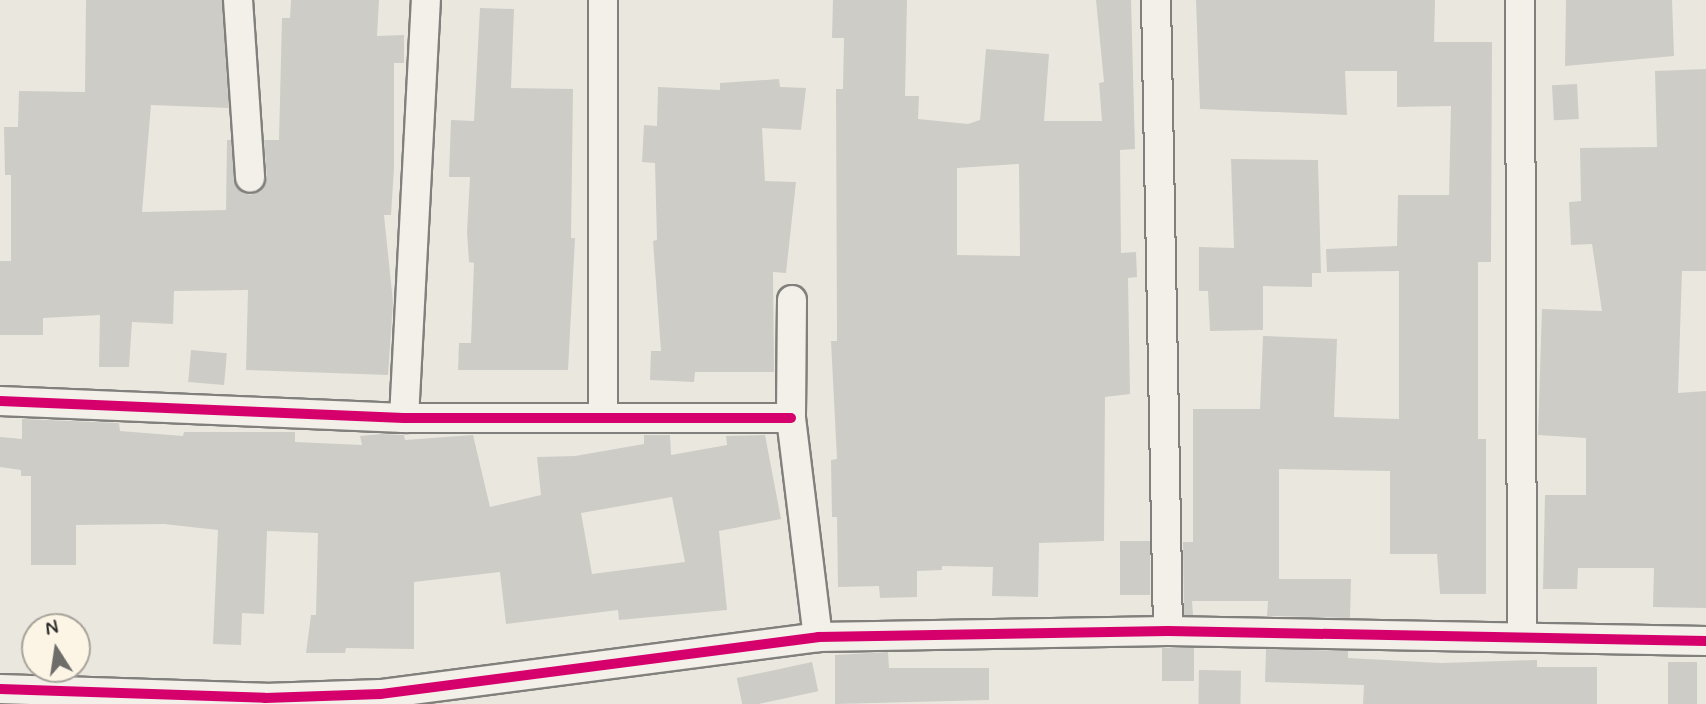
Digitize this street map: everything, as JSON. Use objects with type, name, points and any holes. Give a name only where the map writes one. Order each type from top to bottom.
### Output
[{"type":"street","points":[[238,0],[250,178]]},
{"type":"street","points":[[404,418],[426,0]]},
{"type":"street","points":[[603,0],[603,416]]},
{"type":"street","points":[[1156,0],[1168,631]]},
{"type":"street","points":[[1520,0],[1522,638]]},
{"type":"street","points":[[792,300],[791,418],[818,638]]},
{"type":"street","points":[[0,401],[404,418],[791,418]]},
{"type":"street","points":[[0,689],[265,698],[381,694],[818,638],[1168,631],[1706,641]]},
{"type":"building","points":[[86,0],[222,0],[229,108],[151,105],[142,212],[226,210],[227,140],[231,140],[236,187],[250,195],[260,191],[267,178],[264,140],[279,140],[282,18],[290,18],[291,0],[379,0],[377,36],[404,35],[404,63],[394,63],[391,215],[384,215],[393,302],[388,375],[246,370],[248,290],[174,291],[173,324],[132,322],[129,367],[99,367],[100,315],[43,318],[43,335],[0,335],[0,261],[11,261],[11,175],[5,175],[4,127],[18,127],[19,91],[85,92]]},
{"type":"building","points":[[833,0],[907,0],[905,96],[919,96],[918,119],[968,124],[980,120],[986,49],[1049,54],[1044,121],[1102,121],[1099,83],[1104,82],[1096,0],[1131,0],[1135,149],[1120,150],[1121,253],[1136,252],[1137,277],[1128,278],[1130,394],[1105,397],[1104,541],[1039,543],[1038,597],[992,596],[993,567],[942,566],[942,570],[917,571],[917,597],[880,598],[879,586],[838,587],[837,517],[832,517],[831,460],[837,459],[831,341],[837,341],[836,89],[843,89],[844,38],[832,38]],"holes":[[[1019,164],[1020,256],[957,255],[957,168]]]},
{"type":"building","points":[[1196,0],[1435,0],[1434,42],[1492,42],[1491,262],[1478,262],[1478,439],[1486,439],[1486,594],[1440,594],[1437,554],[1390,554],[1390,471],[1279,469],[1279,579],[1351,579],[1350,618],[1267,616],[1268,601],[1192,601],[1193,615],[1184,615],[1183,542],[1193,542],[1193,409],[1260,409],[1263,336],[1337,339],[1334,417],[1399,419],[1399,271],[1327,272],[1326,249],[1397,246],[1398,195],[1449,195],[1451,106],[1397,107],[1397,71],[1345,71],[1347,115],[1200,109]]},
{"type":"building","points":[[1566,0],[1672,0],[1674,56],[1565,66]]},
{"type":"building","points":[[480,8],[514,9],[511,88],[573,89],[571,238],[575,238],[568,370],[458,370],[459,343],[471,343],[474,263],[469,262],[467,232],[470,177],[449,177],[451,120],[474,121]]},
{"type":"building","points":[[1706,69],[1706,271],[1682,271],[1678,393],[1706,391],[1706,608],[1653,607],[1654,568],[1578,568],[1577,589],[1543,589],[1545,495],[1586,495],[1586,438],[1538,435],[1542,309],[1602,311],[1592,244],[1571,245],[1569,202],[1581,201],[1580,148],[1657,147],[1655,71]]},
{"type":"building","points":[[779,79],[780,87],[806,88],[801,130],[762,128],[765,181],[796,182],[786,273],[773,272],[774,372],[695,372],[694,382],[650,380],[651,351],[661,351],[653,241],[657,240],[655,163],[642,162],[644,125],[657,126],[658,87],[720,90],[720,83]]},
{"type":"building","points":[[1577,84],[1579,119],[1554,120],[1552,85]]},
{"type":"building","points":[[1231,159],[1318,160],[1321,273],[1312,273],[1312,287],[1263,286],[1263,330],[1210,331],[1208,291],[1199,291],[1199,247],[1234,248]]},
{"type":"building","points":[[191,350],[227,353],[224,385],[188,382]]},
{"type":"building","points":[[22,419],[119,423],[120,431],[183,436],[184,432],[295,432],[295,442],[362,445],[360,436],[381,434],[404,435],[405,440],[473,435],[490,507],[541,495],[537,457],[575,456],[644,444],[644,435],[670,435],[671,455],[727,445],[726,436],[765,435],[781,519],[719,531],[727,610],[619,620],[618,610],[506,624],[500,572],[414,582],[414,649],[346,648],[345,653],[306,653],[311,615],[316,615],[318,533],[267,531],[264,614],[242,613],[241,645],[213,644],[218,530],[164,524],[76,525],[76,565],[31,565],[31,476],[21,476],[21,470],[0,467],[0,437],[22,439]],"holes":[[[672,497],[685,562],[592,574],[581,513]]]},
{"type":"building","points":[[1120,541],[1150,541],[1150,595],[1120,595]]},
{"type":"building","points":[[1162,648],[1194,648],[1194,681],[1162,681]]},
{"type":"building","points":[[1266,649],[1348,651],[1348,658],[1441,663],[1537,660],[1537,667],[1597,667],[1597,704],[1363,704],[1364,685],[1265,682]]},
{"type":"building","points":[[888,652],[889,668],[989,668],[989,700],[835,704],[835,655]]},
{"type":"building","points":[[812,662],[818,691],[759,704],[742,704],[737,678]]},
{"type":"building","points":[[1668,662],[1697,662],[1697,704],[1668,704]]},
{"type":"building","points":[[1199,670],[1241,671],[1240,704],[1198,704]]},
{"type":"cycle path","points":[[0,401],[404,418],[791,418]]},
{"type":"cycle path","points":[[0,689],[265,698],[381,694],[818,637],[1168,631],[1706,641]]}]
